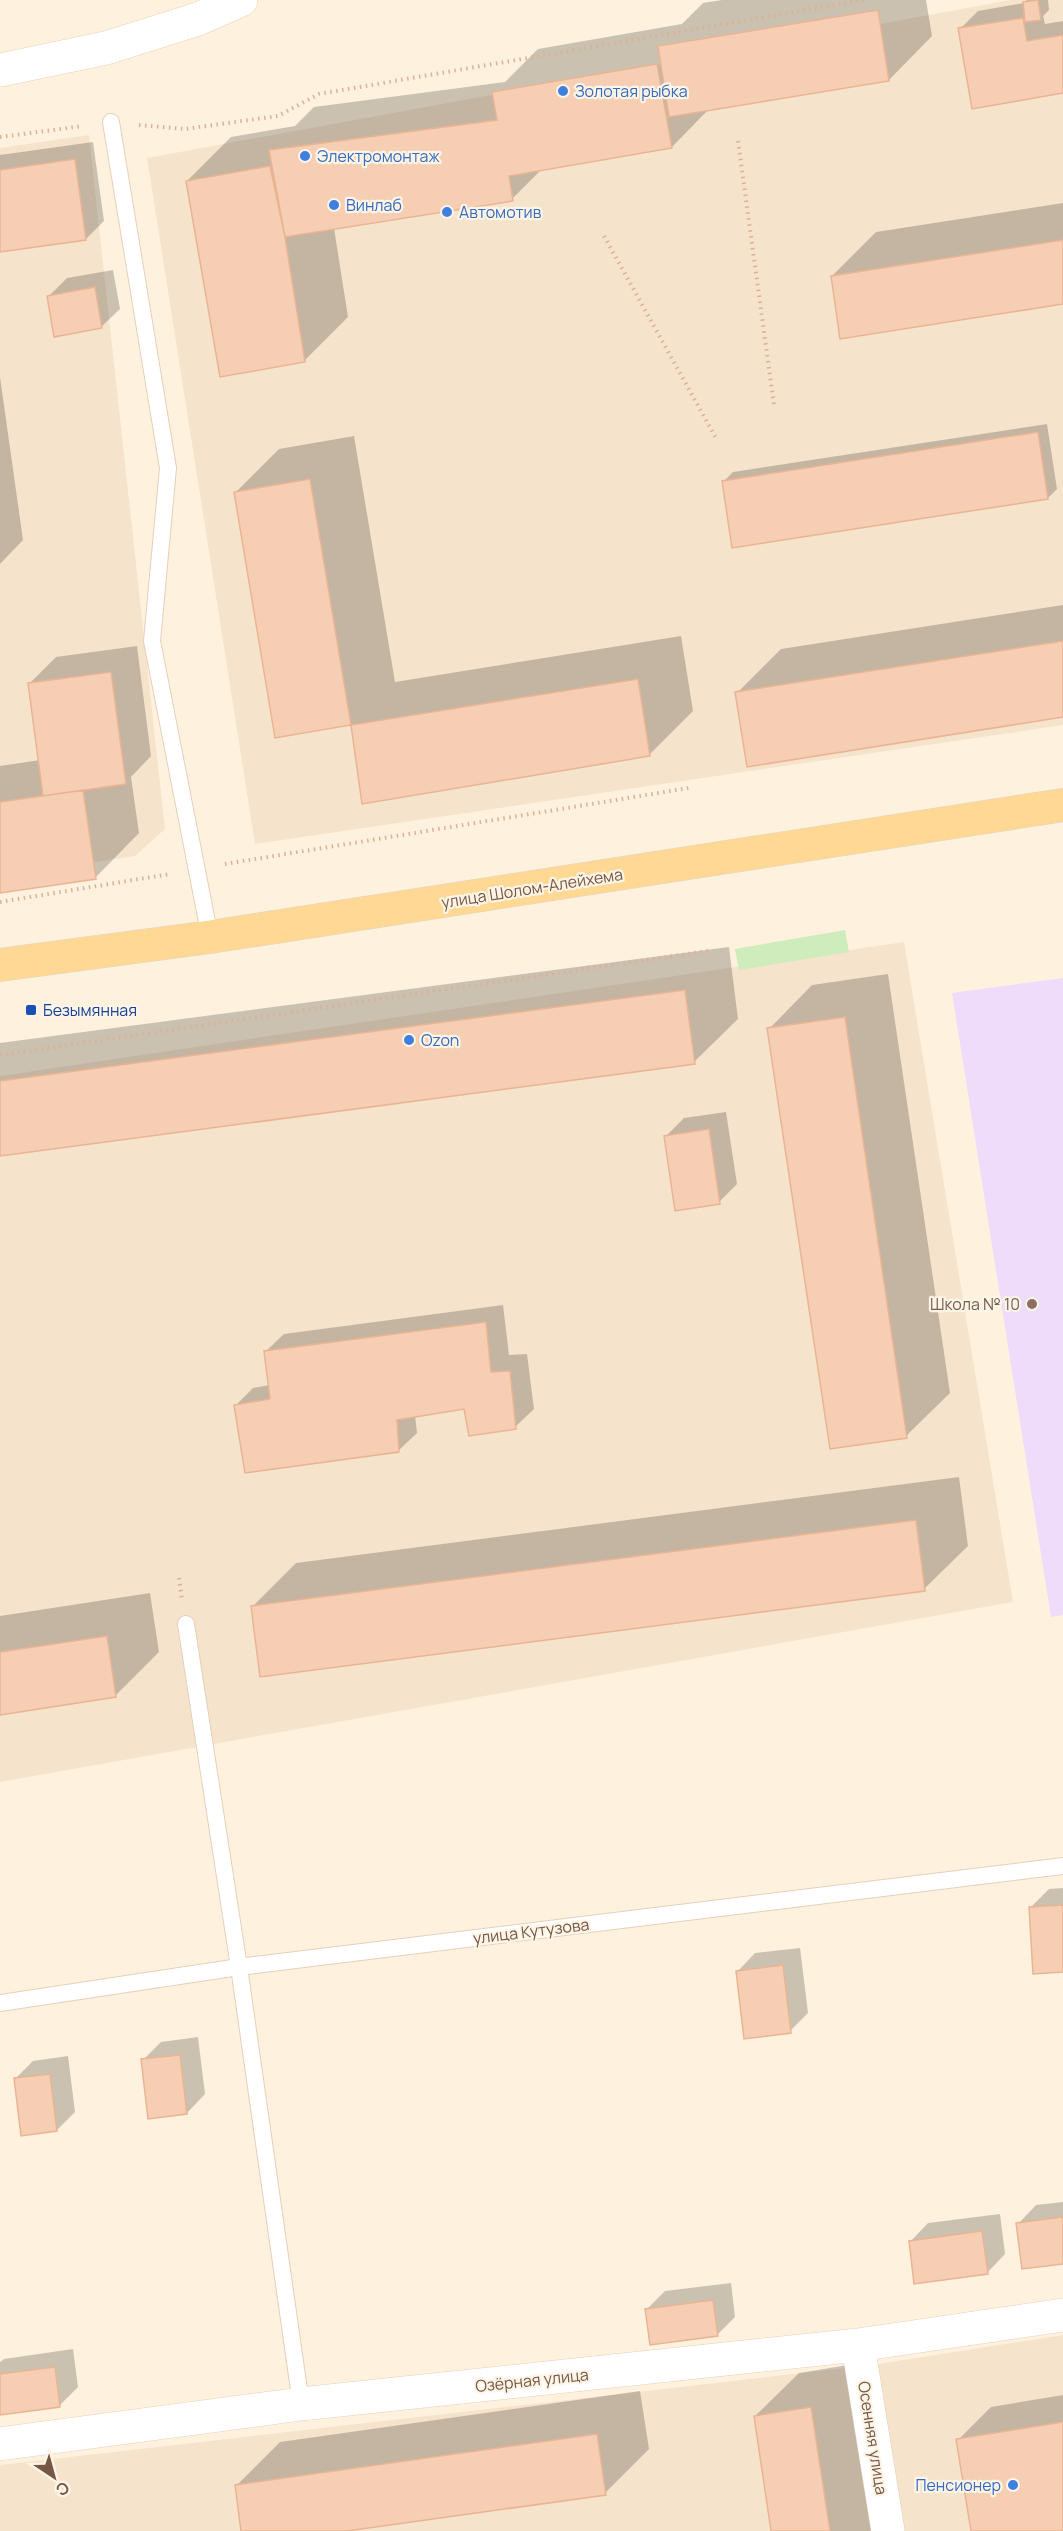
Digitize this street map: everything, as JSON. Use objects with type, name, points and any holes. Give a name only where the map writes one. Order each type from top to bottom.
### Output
[{"type":"main road","name":"улица Шолом-Алейхема","points":[[0,965],[210,937],[1063,805]]},
{"type":"street","points":[[0,70],[106,48],[198,19],[241,0]]},
{"type":"street","name":"Озёрная улица","points":[[0,2444],[301,2404],[858,2345],[1063,2315]]},
{"type":"street","name":"Осенняя улица","points":[[858,2345],[888,2531]]},
{"type":"lane","points":[[111,122],[168,468],[152,641],[210,937]]},
{"type":"lane","points":[[186,1624],[239,1966],[301,2404]]},
{"type":"lane","name":"улица Кутузова","points":[[0,2003],[239,1966],[1063,1866]]},
{"type":"path","points":[[0,137],[111,122],[185,129],[278,116],[319,93],[864,0]]},
{"type":"path","points":[[738,141],[774,405]]},
{"type":"path","points":[[604,236],[717,441]]},
{"type":"path","points":[[0,902],[689,788]]},
{"type":"path","points":[[0,1055],[708,951]]},
{"type":"shaded area","points":[[1011,0],[1063,0],[1063,725],[255,844],[147,158]]},
{"type":"shaded area","points":[[89,135],[165,829],[135,856],[0,877],[0,148]]},
{"type":"shaded area","points":[[904,942],[1013,1602],[0,1782],[0,1076]]},
{"type":"shaded area","name":"Школа № 10","points":[[1063,978],[1063,1615],[1051,1617],[952,993]]},
{"type":"shaded area","points":[[1063,2335],[1063,2531],[0,2531],[0,2465],[872,2365]]},
{"type":"green space","points":[[845,930],[849,952],[739,970],[735,949]]},
{"type":"building","points":[[1038,0],[1041,20],[1025,22],[1023,2]]},
{"type":"building","points":[[878,10],[889,81],[669,117],[658,46]]},
{"type":"building","points":[[1023,18],[1027,41],[1063,35],[1063,93],[972,109],[958,28]]},
{"type":"building","points":[[657,64],[672,148],[509,176],[513,201],[285,237],[269,150],[497,120],[492,92]]},
{"type":"building","points":[[75,159],[86,240],[0,252],[0,170]]},
{"type":"building","points":[[270,166],[285,237],[305,362],[220,377],[186,181]]},
{"type":"building","points":[[1063,240],[1063,304],[840,339],[831,276]]},
{"type":"building","points":[[95,287],[102,328],[54,337],[47,296]]},
{"type":"building","points":[[1038,432],[1048,499],[732,548],[722,481]]},
{"type":"building","points":[[310,479],[351,725],[275,738],[234,492]]},
{"type":"building","points":[[1063,641],[1063,717],[747,767],[735,692]]},
{"type":"building","points":[[111,672],[126,784],[43,796],[28,683]]},
{"type":"building","points":[[638,679],[650,756],[362,804],[351,725]]},
{"type":"building","points":[[83,790],[96,879],[0,893],[0,802]]},
{"type":"building","points":[[685,990],[695,1064],[0,1156],[0,1081]]},
{"type":"building","points":[[845,1017],[907,1438],[830,1449],[767,1028]]},
{"type":"building","points":[[709,1129],[720,1204],[675,1211],[664,1136]]},
{"type":"building","points":[[486,1322],[491,1372],[510,1371],[516,1429],[469,1436],[464,1409],[397,1420],[399,1452],[245,1473],[234,1405],[270,1399],[264,1351]]},
{"type":"building","points":[[916,1520],[925,1591],[260,1677],[251,1606]]},
{"type":"building","points":[[107,1636],[116,1697],[0,1715],[0,1652]]},
{"type":"building","points":[[1063,1905],[1063,1972],[1033,1974],[1029,1907]]},
{"type":"building","points":[[783,1965],[791,2033],[744,2039],[736,1971]]},
{"type":"building","points":[[180,2055],[187,2114],[148,2119],[141,2059]]},
{"type":"building","points":[[50,2074],[57,2131],[21,2136],[14,2078]]},
{"type":"building","points":[[1063,2217],[1063,2264],[1022,2269],[1016,2223]]},
{"type":"building","points":[[982,2231],[988,2274],[914,2284],[909,2241]]},
{"type":"building","points":[[713,2300],[718,2336],[650,2345],[645,2309]]},
{"type":"building","points":[[55,2367],[60,2407],[0,2415],[0,2374]]},
{"type":"building","points":[[811,2407],[830,2531],[771,2531],[754,2416]]},
{"type":"building","name":"Пенсионер","points":[[1063,2422],[1063,2531],[971,2531],[956,2439]]},
{"type":"building","points":[[597,2434],[606,2495],[347,2531],[241,2531],[235,2485]]},
{"type":"place","name":"Золотая рыбка","points":[[563,91]]},
{"type":"place","name":"Электромонтаж","points":[[305,156]]},
{"type":"place","name":"Винлаб","points":[[334,205]]},
{"type":"place","name":"Автомотив","points":[[447,212]]},
{"type":"place","name":"Безымянная","points":[[31,1010]]},
{"type":"place","name":"Ozon","points":[[409,1040]]},
{"type":"place","name":"Школа № 10","points":[[1032,1304]]},
{"type":"place","name":"Пенсионер","points":[[1013,2485]]}]
